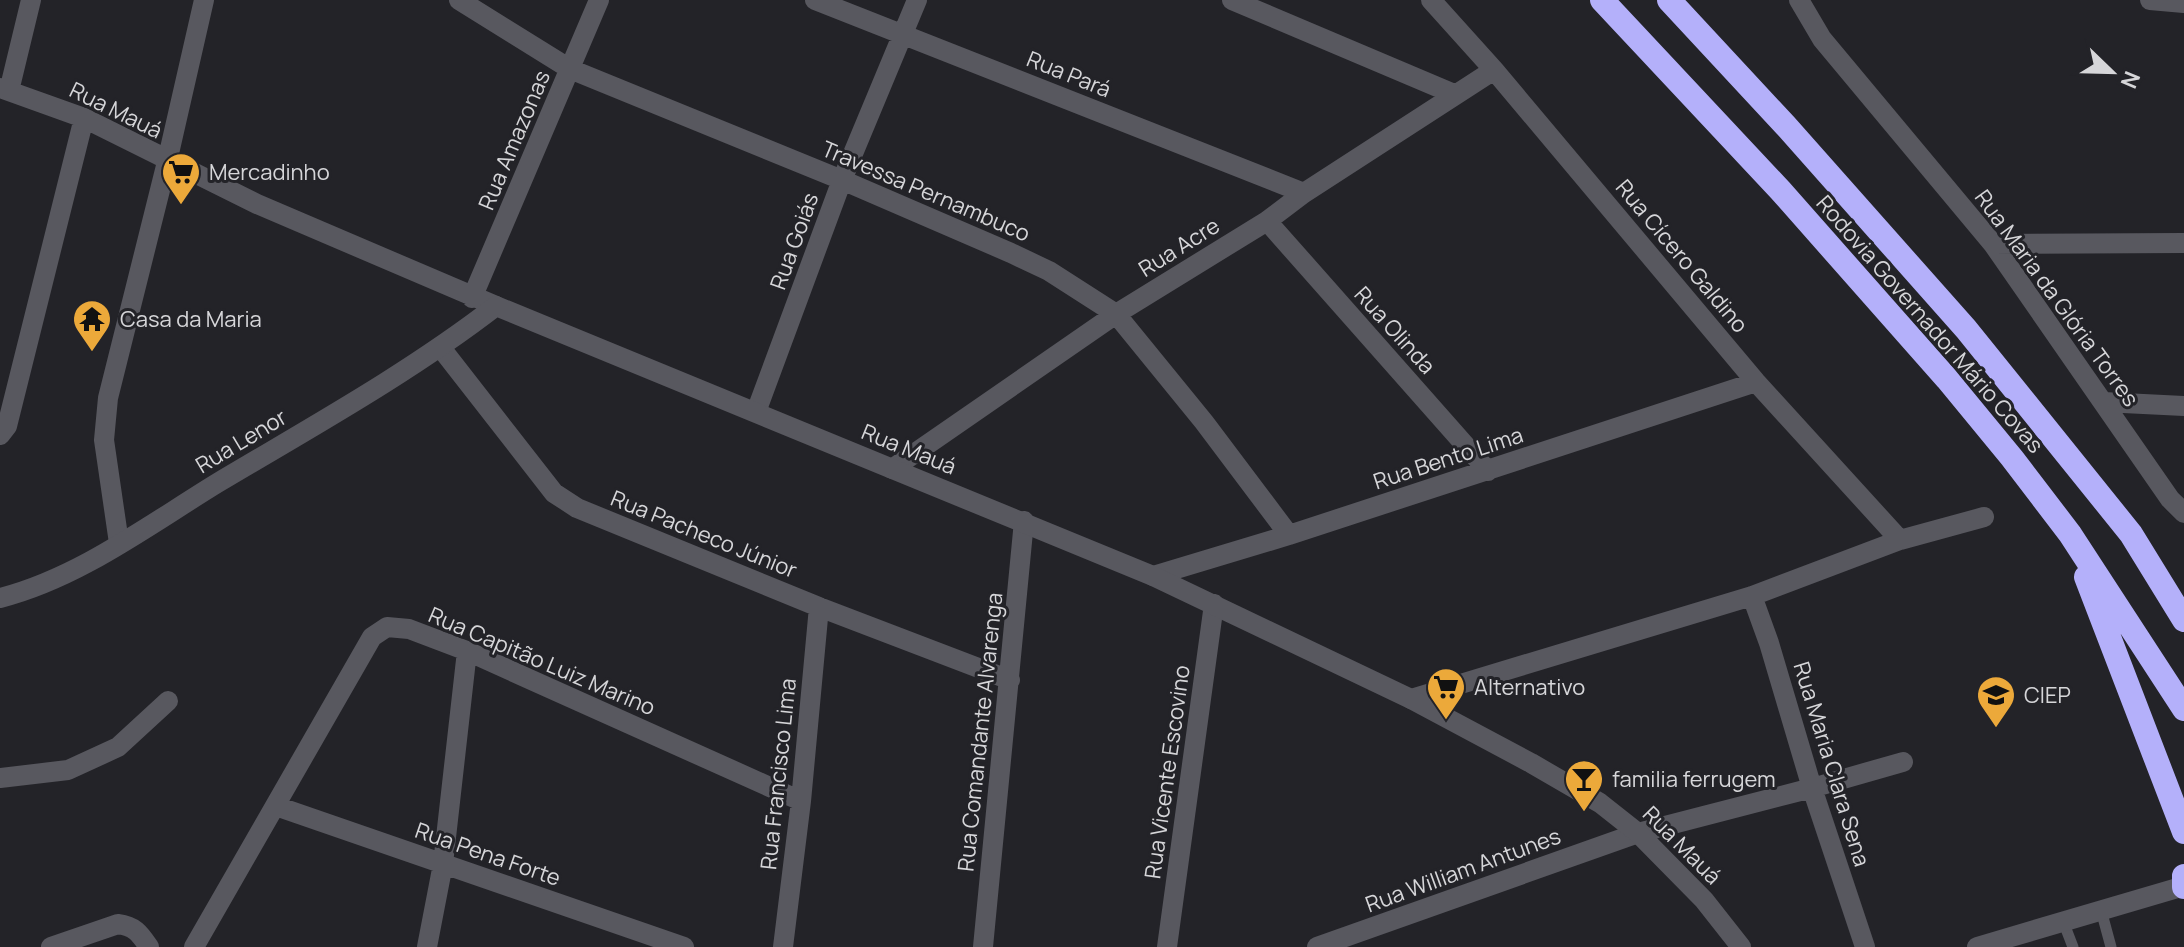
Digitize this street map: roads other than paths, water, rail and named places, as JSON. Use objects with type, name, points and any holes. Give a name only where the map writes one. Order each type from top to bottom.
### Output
[{"type":"highway","name":"Rodovia Governador Mário Covas","points":[[1602,0],[1780,190],[2012,458],[2070,534],[2184,709]]},
{"type":"highway","name":"Rodovia Governador Mário Covas","points":[[1669,0],[1786,126],[1966,329],[2131,534],[2184,620]]},
{"type":"highway","points":[[2070,534],[2184,832]]},
{"type":"highway","points":[[2131,534],[2184,585]]},
{"type":"highway","points":[[2184,876],[2184,886]]},
{"type":"street","points":[[4,90],[31,0]]},
{"type":"street","points":[[119,543],[104,440],[108,398],[204,0]]},
{"type":"street","name":"Travessa Pernambuco","points":[[459,0],[570,69],[842,180],[1049,271],[1116,314],[1204,422],[1289,535]]},
{"type":"street","name":"Rua Amazonas","points":[[472,298],[599,0]]},
{"type":"street","name":"Rua Pará","points":[[815,0],[1304,193]]},
{"type":"street","name":"Rua Goiás","points":[[756,412],[842,180],[917,0]]},
{"type":"street","points":[[1232,0],[1454,94]]},
{"type":"street","name":"Rua Cícero Galdino","points":[[1431,0],[1494,70],[1756,382],[1900,540]]},
{"type":"street","name":"Rua Maria da Glória Torres","points":[[1799,0],[1822,39],[1993,244],[2170,499],[2184,513]]},
{"type":"street","points":[[2150,0],[2184,3]]},
{"type":"street","name":"Rua Acre","points":[[892,469],[1116,314],[1267,221],[1304,193],[1494,70]]},
{"type":"street","name":"Rua Mauá","points":[[4,90],[84,118],[167,162],[257,204],[472,298],[1153,576],[1411,699],[1586,795],[1638,833],[1704,900],[1741,947]]},
{"type":"street","points":[[0,435],[7,426],[84,118]]},
{"type":"street","name":"Rua Olinda","points":[[1267,221],[1488,471]]},
{"type":"street","points":[[1993,244],[2184,243]]},
{"type":"street","name":"Rua Lenor","points":[[0,598],[52,581],[119,543],[441,348],[496,306]]},
{"type":"street","name":"Rua Pacheco Júnior","points":[[441,348],[554,493],[577,508],[819,607],[1010,680]]},
{"type":"street","name":"Rua Bento Lima","points":[[1153,576],[1488,471],[1756,382]]},
{"type":"street","points":[[2103,402],[2184,406]]},
{"type":"street","points":[[1411,699],[1752,596],[1900,540],[1984,517]]},
{"type":"street","name":"Rua Comandante Alvarenga","points":[[983,947],[1024,521]]},
{"type":"street","name":"Rua Maria Clara Sena","points":[[1752,596],[1865,947]]},
{"type":"street","name":"Rua Vicente Escovino","points":[[1167,947],[1214,604]]},
{"type":"street","name":"Rua Francisco Lima","points":[[783,947],[801,801],[819,607]]},
{"type":"street","name":"Rua Capitão Luiz Marino","points":[[194,947],[372,637],[387,627],[409,629],[467,651],[801,801]]},
{"type":"street","points":[[427,947],[443,864],[467,651]]},
{"type":"street","points":[[0,778],[68,770],[106,753],[118,747],[168,701]]},
{"type":"street","name":"Rua William Antunes","points":[[1317,947],[1638,833],[1903,762]]},
{"type":"street","name":"Rua Pena Forte","points":[[276,806],[684,947]]},
{"type":"street","points":[[1977,947],[2184,886]]},
{"type":"street","points":[[51,947],[118,924],[130,925],[149,947]]},
{"type":"lane","points":[[2101,910],[2111,947]]},
{"type":"lane","points":[[2063,921],[2073,947]]},
{"type":"place","name":"Mercadinho","points":[[181,206]]},
{"type":"place","name":"Casa da Maria","points":[[92,353]]},
{"type":"place","name":"Alternativo","points":[[1446,721]]},
{"type":"place","name":"CIEP","points":[[1996,729]]},
{"type":"place","name":"familia ferrugem","points":[[1584,813]]}]
